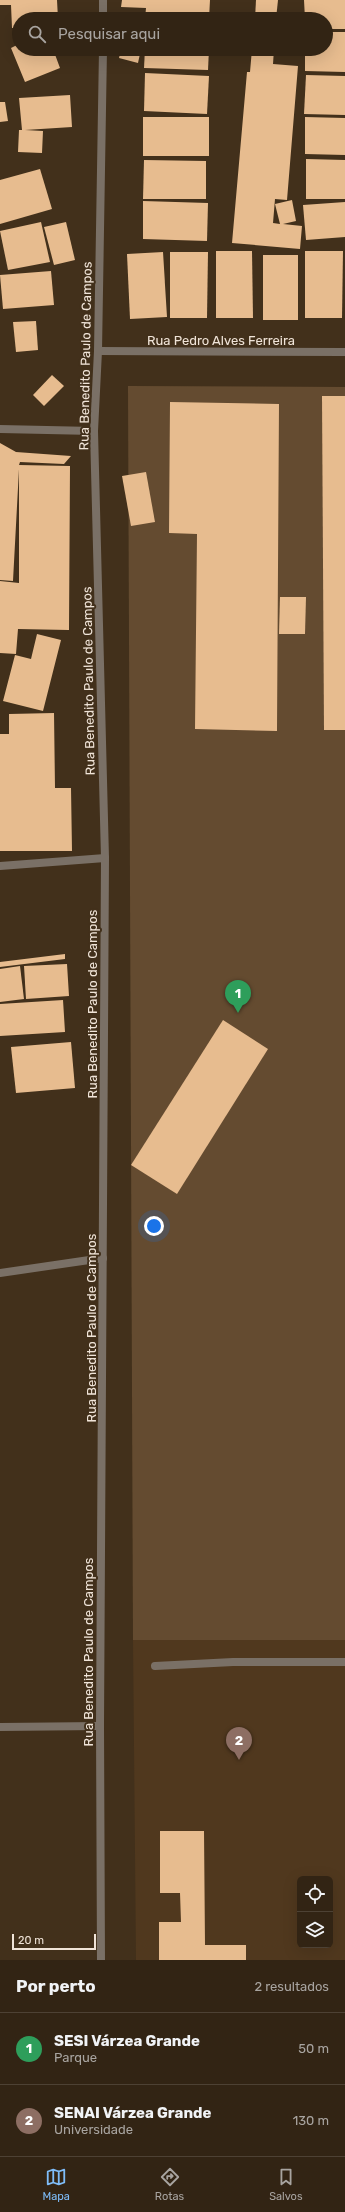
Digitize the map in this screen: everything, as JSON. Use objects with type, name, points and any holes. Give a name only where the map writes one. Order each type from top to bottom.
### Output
[{"type":"street","points":[[103,0],[103,12]]},
{"type":"street","name":"Rua Benedito Paulo de Campos","points":[[101,1960],[100,1726],[105,858],[94,431],[98,351],[103,56]]},
{"type":"street","name":"Rua Pedro Alves Ferreira","points":[[98,351],[345,352]]},
{"type":"street","points":[[0,429],[94,431]]},
{"type":"street","points":[[0,866],[105,858]]},
{"type":"street","points":[[0,1272],[103,1258]]},
{"type":"street","points":[[155,1666],[233,1662],[345,1662]]},
{"type":"street","points":[[0,1727],[100,1726]]},
{"type":"shaded area","points":[[128,386],[345,387],[345,1640],[133,1640]]},
{"type":"shaded area","points":[[133,1640],[345,1640],[345,1960],[136,1960]]},
{"type":"building","points":[[0,0],[57,0],[58,12],[12,12],[12,28],[11,5],[0,5]]},
{"type":"building","points":[[122,0],[210,0],[209,12],[146,12],[146,8],[121,7]]},
{"type":"building","points":[[256,0],[278,0],[277,12],[255,12]]},
{"type":"building","points":[[304,0],[345,0],[345,29],[333,29],[333,12],[305,12]]},
{"type":"building","points":[[333,32],[345,32],[345,72],[305,71],[305,56],[333,56]]},
{"type":"building","points":[[14,56],[56,56],[60,68],[25,82]]},
{"type":"building","points":[[119,56],[140,56],[138,63],[119,58]]},
{"type":"building","points":[[145,56],[209,56],[208,70],[144,68]]},
{"type":"building","points":[[251,56],[274,56],[273,64],[298,66],[287,200],[275,199],[273,223],[280,224],[275,204],[292,200],[296,221],[283,224],[302,226],[300,249],[232,243],[247,72],[250,72]]},
{"type":"building","points":[[145,73],[209,76],[207,114],[144,111]]},
{"type":"building","points":[[306,75],[345,76],[345,115],[304,114]]},
{"type":"building","points":[[70,95],[72,127],[25,130],[43,131],[42,153],[18,152],[19,130],[22,130],[19,98]]},
{"type":"building","points":[[0,102],[5,102],[8,121],[0,122]]},
{"type":"building","points":[[143,117],[209,117],[209,156],[143,156]]},
{"type":"building","points":[[305,117],[345,118],[345,155],[305,154]]},
{"type":"building","points":[[306,159],[345,160],[345,199],[306,199]]},
{"type":"building","points":[[144,160],[206,161],[206,199],[143,199]]},
{"type":"building","points":[[40,169],[52,209],[0,224],[0,180]]},
{"type":"building","points":[[143,201],[208,203],[207,241],[143,239]]},
{"type":"building","points":[[345,202],[345,237],[306,240],[303,205]]},
{"type":"building","points":[[41,222],[50,262],[8,270],[0,231]]},
{"type":"building","points":[[66,222],[75,260],[54,265],[44,227]]},
{"type":"building","points":[[216,251],[252,251],[253,318],[216,318]]},
{"type":"building","points":[[305,251],[343,251],[342,318],[305,318]]},
{"type":"building","points":[[163,252],[167,317],[130,319],[127,254]]},
{"type":"building","points":[[170,252],[208,252],[207,318],[170,318]]},
{"type":"building","points":[[263,255],[298,255],[298,320],[263,320]]},
{"type":"building","points":[[51,271],[54,305],[3,309],[0,275]]},
{"type":"building","points":[[36,321],[38,350],[16,352],[13,322]]},
{"type":"building","points":[[52,375],[64,386],[44,406],[33,395]]},
{"type":"building","points":[[322,396],[345,396],[345,730],[324,730]]},
{"type":"building","points":[[170,402],[279,404],[277,731],[195,729],[197,534],[169,533]]},
{"type":"building","points":[[0,443],[16,452],[71,456],[64,464],[20,462],[19,465],[70,466],[69,630],[18,629],[16,654],[0,653],[0,581],[19,583],[19,469],[13,581],[0,580]]},
{"type":"building","points":[[146,472],[155,522],[131,526],[122,476]]},
{"type":"building","points":[[280,597],[306,597],[305,634],[279,634]]},
{"type":"building","points":[[37,634],[61,640],[43,711],[3,701],[15,655],[31,659]]},
{"type":"building","points":[[54,713],[55,788],[71,788],[72,851],[0,851],[0,734],[9,734],[9,714]]},
{"type":"building","points":[[65,954],[65,959],[0,967],[0,962]]},
{"type":"building","points":[[67,964],[69,996],[26,999],[24,966]]},
{"type":"building","points":[[20,966],[24,999],[0,1002],[0,969]]},
{"type":"building","points":[[63,1000],[65,1032],[0,1036],[0,1004]]},
{"type":"building","points":[[223,1020],[268,1049],[177,1194],[131,1165]]},
{"type":"building","points":[[71,1042],[75,1088],[16,1093],[11,1047]]},
{"type":"building","points":[[160,1831],[204,1831],[205,1945],[246,1945],[246,1960],[159,1960],[159,1922],[181,1922],[180,1893],[160,1893]]},
{"type":"place","name":"SESI Várzea Grande","points":[[238,1013]]},
{"type":"place","name":"SENAI Várzea Grande","points":[[239,1760]]}]
